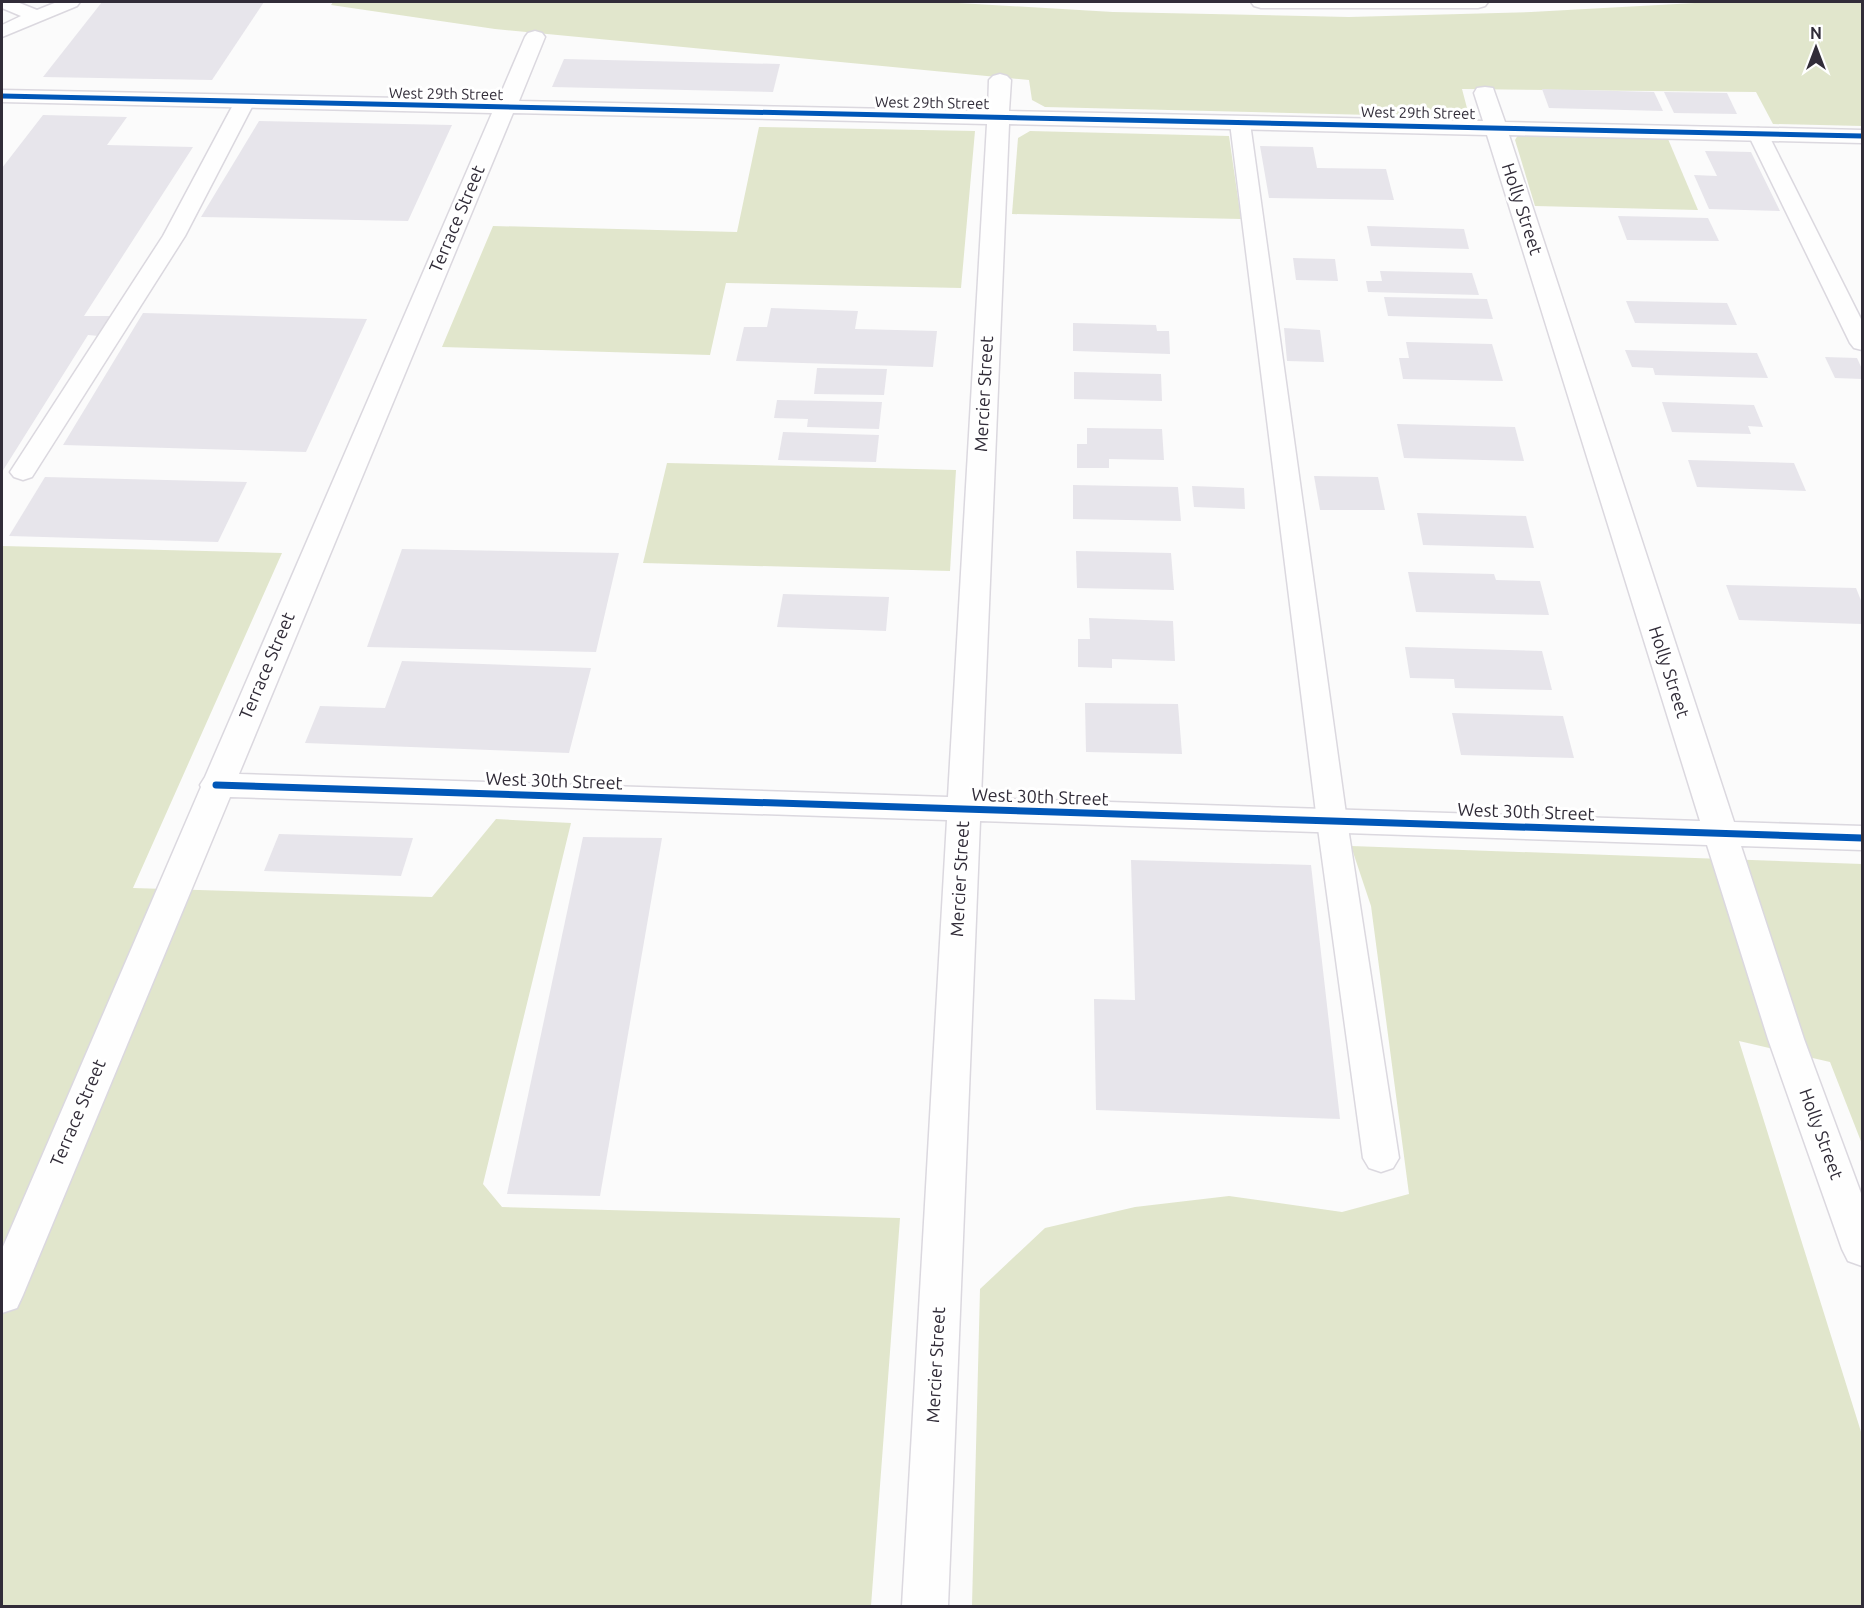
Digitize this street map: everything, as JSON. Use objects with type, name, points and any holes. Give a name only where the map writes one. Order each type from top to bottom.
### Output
[{"type":"main road","points":[[1261,2],[1478,2]]},
{"type":"main road","name":"Terrace Street","points":[[2,1295],[216,785],[535,37]]},
{"type":"main road","name":"Mercier Street","points":[[925,1606],[1000,80]]},
{"type":"main road","name":"Holly Street","points":[[1485,93],[1786,1039],[1863,1249]]},
{"type":"main road","points":[[2,116],[9,97]]},
{"type":"main road","name":"West 29th Street","points":[[9,97],[1863,136]]},
{"type":"main road","name":"West 30th Street","points":[[216,785],[1863,838]]},
{"type":"lane","points":[[2,2],[36,16]]},
{"type":"lane","points":[[2,31],[71,2]]},
{"type":"lane","points":[[23,472],[174,236],[244,103]]},
{"type":"lane","points":[[1240,123],[1332,821],[1381,1158]]},
{"type":"lane","points":[[1758,134],[1863,343]]},
{"type":"green space","points":[[333,2],[941,2],[1113,12],[1349,17],[1531,12],[1713,2],[1862,2],[1862,126],[1773,124],[1756,92],[1462,89],[1467,108],[1453,117],[1045,107],[1032,100],[1029,80],[495,29],[331,5]]},
{"type":"green space","points":[[759,127],[975,131],[961,288],[726,283],[710,355],[442,347],[493,226],[737,232]]},
{"type":"green space","points":[[1030,131],[1229,136],[1241,219],[1012,214],[1018,138]]},
{"type":"green space","points":[[1518,135],[1668,139],[1698,210],[1535,206],[1515,140]]},
{"type":"green space","points":[[667,463],[956,470],[950,571],[643,563]]},
{"type":"green space","points":[[2,546],[282,553],[133,888],[432,897],[496,819],[571,823],[483,1184],[502,1207],[900,1218],[871,1606],[2,1606]]},
{"type":"green space","points":[[1351,846],[1862,864],[1862,1144],[1830,1062],[1739,1041],[1862,1435],[1862,1606],[972,1606],[980,1289],[1045,1228],[1135,1207],[1229,1196],[1342,1212],[1409,1194],[1371,906]]},
{"type":"building","points":[[102,2],[264,2],[212,80],[43,77]]},
{"type":"building","points":[[564,59],[780,64],[773,92],[552,87]]},
{"type":"building","points":[[1542,89],[1654,92],[1663,111],[1549,108]]},
{"type":"building","points":[[1664,92],[1727,93],[1737,114],[1674,113]]},
{"type":"building","points":[[43,115],[127,117],[107,145],[193,147],[84,316],[111,316],[99,336],[88,335],[2,472],[2,168]]},
{"type":"building","points":[[259,121],[452,125],[408,221],[201,217]]},
{"type":"building","points":[[1260,146],[1313,147],[1317,168],[1386,169],[1394,200],[1269,198]]},
{"type":"building","points":[[1705,151],[1751,152],[1780,211],[1709,209],[1694,175],[1717,176]]},
{"type":"building","points":[[1618,216],[1708,218],[1719,241],[1627,240]]},
{"type":"building","points":[[1367,226],[1464,229],[1469,249],[1371,246]]},
{"type":"building","points":[[1293,258],[1335,259],[1338,281],[1296,280]]},
{"type":"building","points":[[1380,271],[1472,273],[1479,295],[1368,292],[1366,281],[1382,281]]},
{"type":"building","points":[[1384,297],[1487,299],[1493,319],[1388,316]]},
{"type":"building","points":[[1626,301],[1727,303],[1737,325],[1635,323]]},
{"type":"building","points":[[771,308],[858,311],[855,329],[937,331],[933,367],[736,361],[744,327],[767,327]]},
{"type":"building","points":[[143,313],[367,319],[306,452],[63,445]]},
{"type":"building","points":[[1073,323],[1156,325],[1157,331],[1169,331],[1170,354],[1073,351]]},
{"type":"building","points":[[1284,328],[1320,330],[1324,362],[1287,361]]},
{"type":"building","points":[[1406,342],[1492,344],[1503,381],[1403,379],[1399,358],[1409,358]]},
{"type":"building","points":[[1625,350],[1757,353],[1768,378],[1655,375],[1653,368],[1632,367]]},
{"type":"building","points":[[1825,357],[1857,358],[1862,369],[1862,379],[1835,378]]},
{"type":"building","points":[[817,368],[887,369],[884,395],[814,394]]},
{"type":"building","points":[[1074,372],[1161,374],[1162,401],[1074,399]]},
{"type":"building","points":[[777,400],[882,402],[879,429],[807,427],[808,419],[774,418]]},
{"type":"building","points":[[1662,402],[1754,405],[1763,427],[1748,426],[1751,434],[1672,432]]},
{"type":"building","points":[[1397,424],[1515,427],[1524,461],[1404,458]]},
{"type":"building","points":[[1087,428],[1162,429],[1164,460],[1109,459],[1109,468],[1077,468],[1077,444],[1087,444]]},
{"type":"building","points":[[783,432],[879,435],[876,462],[778,460]]},
{"type":"building","points":[[1688,460],[1794,463],[1806,491],[1697,487]]},
{"type":"building","points":[[1314,476],[1378,477],[1385,510],[1320,510]]},
{"type":"building","points":[[45,477],[247,482],[218,542],[9,536]]},
{"type":"building","points":[[1073,485],[1178,487],[1181,521],[1073,519]]},
{"type":"building","points":[[1192,486],[1244,488],[1245,509],[1194,507]]},
{"type":"building","points":[[1417,513],[1526,516],[1534,548],[1423,545]]},
{"type":"building","points":[[402,549],[619,553],[596,652],[367,647]]},
{"type":"building","points":[[1076,551],[1171,553],[1174,590],[1077,588]]},
{"type":"building","points":[[1408,572],[1494,574],[1496,580],[1540,581],[1549,615],[1416,612]]},
{"type":"building","points":[[1726,585],[1856,588],[1862,603],[1862,624],[1739,620]]},
{"type":"building","points":[[783,594],[889,597],[886,631],[777,627]]},
{"type":"building","points":[[1089,618],[1173,621],[1175,661],[1112,659],[1112,668],[1078,667],[1078,639],[1090,639]]},
{"type":"building","points":[[1405,647],[1542,651],[1552,690],[1455,688],[1454,679],[1410,678]]},
{"type":"building","points":[[402,661],[591,668],[569,753],[305,743],[320,706],[385,708]]},
{"type":"building","points":[[1085,703],[1178,704],[1182,754],[1086,752]]},
{"type":"building","points":[[1452,713],[1563,716],[1574,758],[1461,755]]},
{"type":"building","points":[[279,834],[413,838],[401,876],[264,871]]},
{"type":"building","points":[[583,837],[662,838],[600,1196],[507,1194]]},
{"type":"building","points":[[1131,860],[1311,865],[1340,1119],[1096,1110],[1094,999],[1135,1000]]},
{"type":"cycle path","points":[[2,96],[1862,136]]},
{"type":"cycle path","points":[[216,785],[1862,838]]}]
